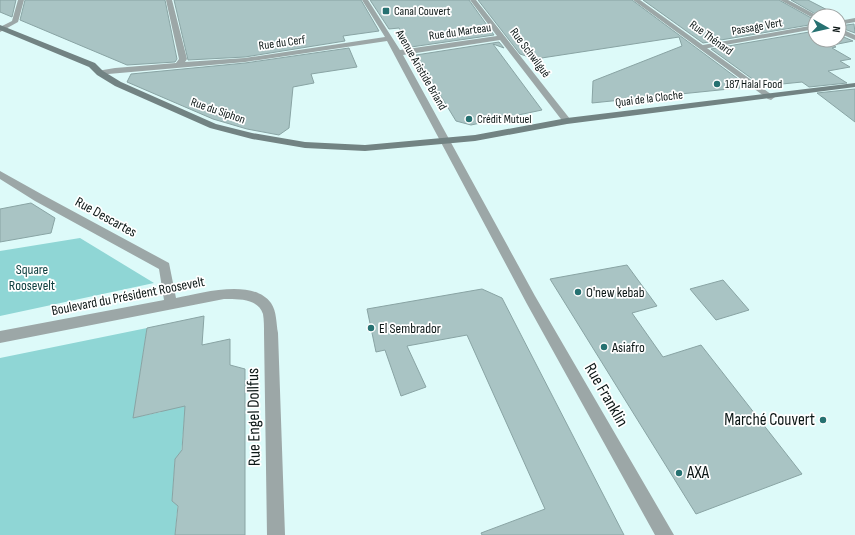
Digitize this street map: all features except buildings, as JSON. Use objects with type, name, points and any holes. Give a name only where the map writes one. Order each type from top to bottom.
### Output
[{"type":"street","points":[[1,29],[15,22],[21,0]]},
{"type":"street","points":[[169,0],[183,59],[179,65]]},
{"type":"street","name":"Avenue Aristide Briand","points":[[366,0],[388,39],[398,53],[499,239]]},
{"type":"street","name":"Rue Schwilgué","points":[[473,0],[567,121]]},
{"type":"street","name":"Rue Thénard","points":[[636,0],[771,97]]},
{"type":"street","points":[[783,0],[807,13]]},
{"type":"street","name":"Passage Vert","points":[[703,47],[807,28]]},
{"type":"street","name":"Rue du Siphon","points":[[1,29],[92,65],[118,84],[213,126],[252,136],[305,145],[365,148],[446,141]]},
{"type":"street","name":"Rue du Marteau","points":[[398,53],[503,38]]},
{"type":"street","name":"Rue du Cerf","points":[[100,72],[245,60],[388,39]]},
{"type":"street","name":"Quai de la Cloche","points":[[446,141],[475,138],[567,121],[771,97],[855,85]]},
{"type":"street","name":"Rue Descartes","points":[[0,174],[40,198],[165,266],[171,304]]},
{"type":"street","name":"Rue Franklin","points":[[499,239],[531,300],[665,535]]},
{"type":"street","name":"Boulevard du Président Roosevelt","points":[[0,337],[224,294],[245,294],[260,301]]},
{"type":"street","name":"Rue Engel Dollfus","points":[[260,301],[269,313],[271,333],[276,535]]},
{"type":"green space","name":"Square Roosevelt","points":[[80,238],[154,283],[0,316],[0,251]]},
{"type":"green space","points":[[147,328],[136,399],[137,413],[142,416],[161,412],[168,405],[186,400],[181,455],[175,459],[172,501],[178,501],[175,535],[0,535],[0,358]]},
{"type":"place","name":"Canal Couvert","points":[[386,11]]},
{"type":"place","name":"187 Halal Food","points":[[717,84]]},
{"type":"place","name":"Crédit Mutuel","points":[[469,119]]},
{"type":"place","name":"O'new kebab","points":[[578,292]]},
{"type":"place","name":"El Sembrador","points":[[371,328]]},
{"type":"place","name":"Asiafro","points":[[604,347]]},
{"type":"place","name":"Marché Couvert","points":[[823,420]]},
{"type":"place","name":"AXA","points":[[679,473]]}]
